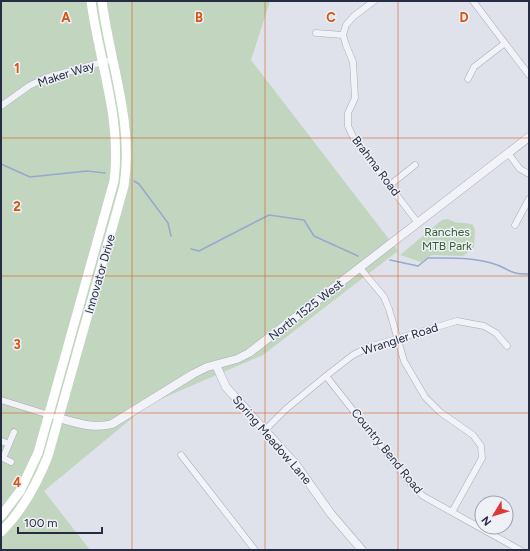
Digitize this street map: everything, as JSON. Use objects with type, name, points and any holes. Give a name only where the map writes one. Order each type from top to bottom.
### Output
[{"type":"main road","name":"Innovator Drive","points":[[1,516],[20,491],[38,453],[114,180],[116,154],[115,128],[91,1]]},
{"type":"main road","name":"Innovator Drive","points":[[1,532],[20,510],[37,482],[48,456],[119,206],[125,176],[127,157],[126,126],[102,1]]},
{"type":"street","points":[[316,33],[343,35],[346,25],[354,16],[374,1]]},
{"type":"street","points":[[473,1],[529,75]]},
{"type":"street","name":"Brahma Road","points":[[343,35],[353,62],[355,98],[348,113],[348,126],[354,139],[418,223]]},
{"type":"street","points":[[468,79],[474,67],[504,43]]},
{"type":"street","name":"Maker Way","points":[[1,106],[29,86],[45,78],[114,59]]},
{"type":"street","name":"North 1525 West","points":[[59,418],[88,426],[112,424],[192,374],[237,359],[255,349],[529,137]]},
{"type":"street","points":[[508,153],[520,169],[529,174]]},
{"type":"street","points":[[390,185],[415,165]]},
{"type":"street","points":[[515,225],[529,199]]},
{"type":"street","points":[[360,268],[384,297],[404,361],[425,397],[440,412],[474,435],[481,446],[482,458],[452,512]]},
{"type":"street","name":"Wrangler Road","points":[[265,430],[286,409],[326,376],[361,350],[457,321],[484,326],[496,333],[507,346]]},
{"type":"street","name":"Spring Meadow Lane","points":[[216,365],[226,388],[298,466],[331,514],[362,550]]},
{"type":"street","name":"Country Bend Road","points":[[326,376],[411,484],[423,496],[520,550]]},
{"type":"street","points":[[1,400],[59,418]]},
{"type":"street","points":[[11,462],[3,458],[14,432]]},
{"type":"street","points":[[1,441],[8,444]]},
{"type":"street","points":[[181,455],[255,550]]},
{"type":"green space","points":[[1,1],[270,1],[251,60],[398,251],[263,355],[149,404],[44,491],[90,550],[1,550]]},
{"type":"green space","name":"Ranches MTB Park","points":[[448,219],[455,222],[473,225],[475,230],[474,247],[463,256],[432,255],[421,262],[400,255],[442,220]]},
{"type":"waterway","points":[[1,164],[30,177],[87,171],[105,173]]},
{"type":"waterway","points":[[134,181],[139,184],[168,223],[171,236]]},
{"type":"waterway","points":[[191,249],[199,251],[269,215],[304,220],[314,236],[358,256]]},
{"type":"waterway","points":[[390,260],[418,266],[428,258],[468,259],[497,265],[512,272],[529,274]]}]
